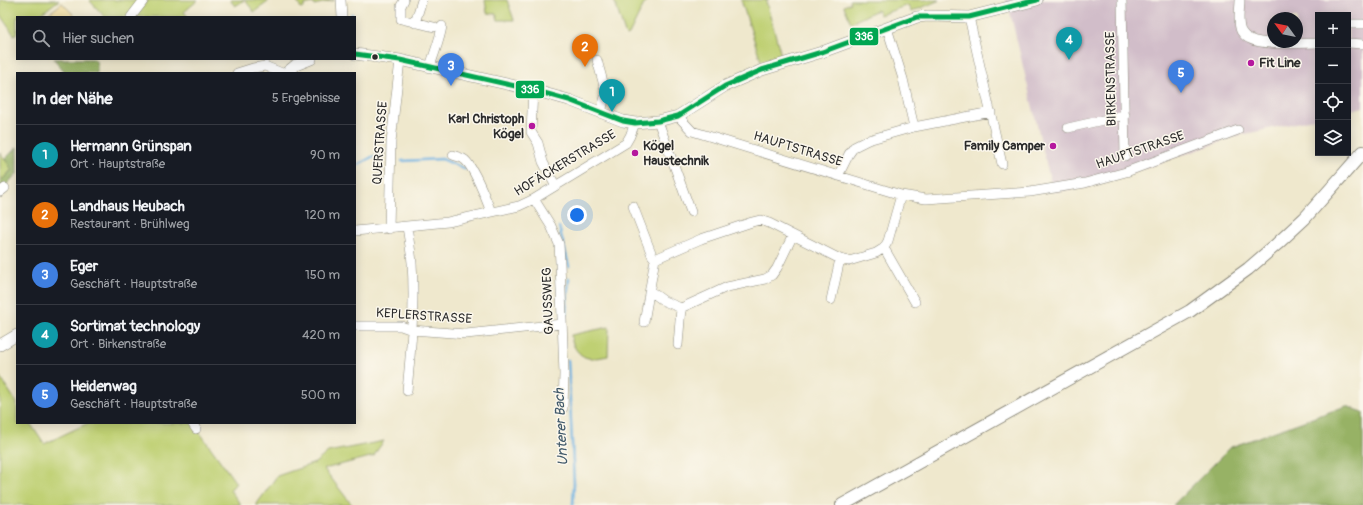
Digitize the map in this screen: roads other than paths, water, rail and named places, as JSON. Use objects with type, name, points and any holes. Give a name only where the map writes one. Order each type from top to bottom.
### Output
[{"type":"main road","points":[[842,505],[1190,311],[1248,269],[1277,244],[1305,218],[1363,152]]},
{"type":"street","points":[[132,16],[144,0]]},
{"type":"street","points":[[341,0],[342,16]]},
{"type":"street","points":[[404,0],[401,19],[438,27],[440,39],[435,49],[430,67]]},
{"type":"street","points":[[416,23],[422,0]]},
{"type":"street","points":[[356,54],[400,60],[533,90],[569,100],[623,121],[635,123],[658,121],[678,116],[725,86],[762,70],[822,52],[917,18],[928,16],[969,17],[1037,0]]},
{"type":"street","name":"BIRKENSTRASSE","points":[[1122,0],[1125,156]]},
{"type":"street","points":[[1240,0],[1239,21],[1241,30],[1245,36],[1251,40],[1262,42],[1315,43]]},
{"type":"street","points":[[969,17],[1002,164]]},
{"type":"street","points":[[1351,24],[1363,24]]},
{"type":"street","points":[[887,28],[903,79],[914,127]]},
{"type":"street","points":[[1351,43],[1363,44]]},
{"type":"street","points":[[287,72],[296,65],[308,60]]},
{"type":"street","name":"QUERSTRASSE","points":[[389,228],[391,142],[400,60]]},
{"type":"street","points":[[597,60],[606,93],[601,112]]},
{"type":"street","points":[[240,72],[265,66],[280,72]]},
{"type":"street","points":[[533,90],[531,132],[538,143],[543,162],[556,185]]},
{"type":"street","points":[[838,176],[854,147],[868,140],[914,127],[991,112]]},
{"type":"street","points":[[1068,128],[1125,115]]},
{"type":"street","name":"HAUPTSTRASSE","points":[[678,116],[692,131],[901,195],[926,199],[1030,192],[1085,182],[1126,172],[1238,130]]},
{"type":"street","points":[[658,121],[691,212]]},
{"type":"street","name":"HOFÄCKERSTRASSE","points":[[356,231],[448,222],[519,206],[534,199],[615,150],[626,142],[635,123]]},
{"type":"street","points":[[453,155],[464,159],[474,172],[491,212]]},
{"type":"street","points":[[655,259],[702,239],[760,220],[769,223],[840,259],[849,261],[876,253],[884,248],[888,242],[901,195]]},
{"type":"street","name":"GAUSSWEG","points":[[534,199],[551,226],[559,244],[564,374],[563,408]]},
{"type":"street","points":[[633,206],[652,255],[655,259],[644,322]]},
{"type":"street","points":[[407,391],[412,330],[412,263],[408,227]]},
{"type":"street","points":[[650,291],[664,301],[681,308],[727,286],[764,279],[772,275],[777,268],[793,235]]},
{"type":"street","points":[[884,248],[915,302]]},
{"type":"street","points":[[831,300],[840,259]]},
{"type":"street","points":[[678,345],[681,308]]},
{"type":"street","name":"KEPLERSTRASSE","points":[[356,326],[401,326],[412,330],[466,334],[562,324]]},
{"type":"street","points":[[0,345],[16,335]]},
{"type":"waterway","name":"Unterer Bach","points":[[356,165],[372,157],[381,156]]},
{"type":"waterway","name":"Unterer Bach","points":[[402,161],[442,159],[465,169]]},
{"type":"waterway","name":"Unterer Bach","points":[[559,227],[569,266]]},
{"type":"waterway","name":"Unterer Bach","points":[[566,315],[569,278]]},
{"type":"waterway","name":"Unterer Bach","points":[[568,360],[574,483],[573,505]]},
{"type":"place","name":"Sortimat technology","points":[[1069,60]]},
{"type":"place","name":"Fit Line","points":[[1251,63]]},
{"type":"place","name":"Landhaus Heubach","points":[[585,67]]},
{"type":"place","name":"Eger","points":[[451,86]]},
{"type":"place","name":"Heidenwag","points":[[1181,93]]},
{"type":"place","name":"Hermann Grünspan","points":[[612,112]]},
{"type":"place","name":"Karl Christoph Kögel","points":[[532,126]]},
{"type":"place","name":"Family Camper","points":[[1053,146]]},
{"type":"place","name":"Kögel Haustechnik","points":[[635,153]]}]
